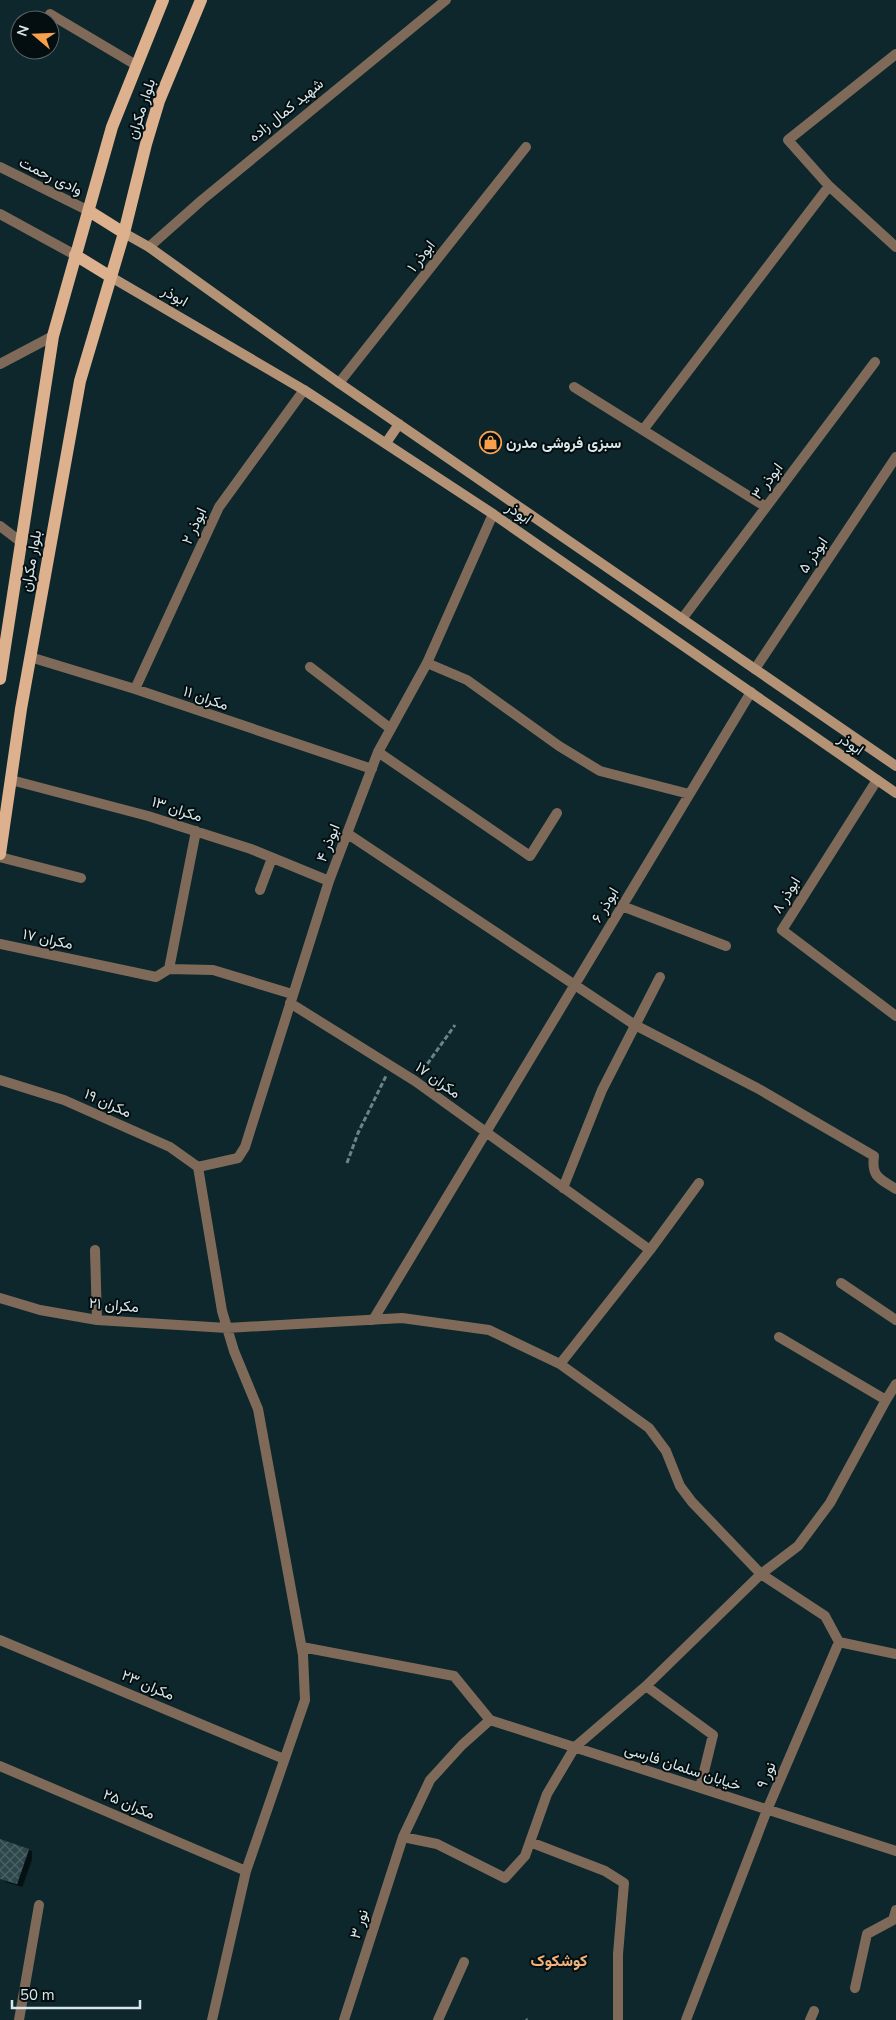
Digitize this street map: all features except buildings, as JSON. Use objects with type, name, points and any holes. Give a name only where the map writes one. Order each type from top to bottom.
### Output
[{"type":"main road","name":"بلوار مکران","points":[[0,679],[54,336],[112,127],[163,0]]},
{"type":"main road","name":"بلوار مکران","points":[[0,856],[30,657],[80,381],[124,232],[159,101],[201,0]]},
{"type":"main road","points":[[89,211],[124,232]]},
{"type":"main road","name":"ابوذر","points":[[124,232],[339,384],[896,766]]},
{"type":"main road","points":[[75,256],[111,277]]},
{"type":"main road","name":"ابوذر","points":[[111,277],[304,390],[386,443],[493,514],[896,793]]},
{"type":"main road","points":[[386,443],[398,424]]},
{"type":"street","name":"شهید کمال زاده","points":[[149,248],[202,200],[446,0]]},
{"type":"street","points":[[60,20],[136,65]]},
{"type":"street","points":[[896,54],[788,140],[829,186],[896,247]]},
{"type":"street","name":"ابوذر ۱","points":[[339,384],[526,147]]},
{"type":"street","name":"وادی رحمت","points":[[0,167],[89,211]]},
{"type":"street","points":[[643,430],[829,186]]},
{"type":"street","points":[[0,214],[75,256]]},
{"type":"street","points":[[0,364],[54,336]]},
{"type":"street","name":"ابوذر ۳","points":[[682,619],[875,362]]},
{"type":"street","points":[[574,387],[766,507]]},
{"type":"street","name":"ابوذر ۲","points":[[135,689],[219,507],[304,390]]},
{"type":"street","name":"ابوذر ۵","points":[[755,669],[896,457]]},
{"type":"street","name":"ابوذر ۴","points":[[198,1167],[238,1158],[245,1147],[329,881],[378,752],[427,663],[493,514]]},
{"type":"street","points":[[0,526],[22,542]]},
{"type":"street","name":"مکران ۱۱","points":[[30,657],[135,689],[372,769]]},
{"type":"street","points":[[427,663],[467,680],[559,746],[600,771],[689,794]]},
{"type":"street","points":[[310,667],[391,729]]},
{"type":"street","name":"ابوذر ۶","points":[[373,1320],[751,692]]},
{"type":"street","points":[[378,752],[530,856],[557,813]]},
{"type":"street","name":"مکران ۱۳","points":[[11,780],[148,816],[196,831],[329,881]]},
{"type":"street","name":"ابوذر ۸","points":[[877,780],[782,930],[896,1016]]},
{"type":"street","points":[[169,969],[196,831]]},
{"type":"street","points":[[348,834],[635,1025],[757,1088],[874,1156],[872,1169],[878,1178],[896,1190]]},
{"type":"street","points":[[0,856],[81,878]]},
{"type":"street","points":[[260,890],[272,858]]},
{"type":"street","points":[[622,906],[726,946]]},
{"type":"street","name":"مکران ۱۷","points":[[0,944],[156,977],[169,969],[213,970],[291,999],[415,1081],[650,1250]]},
{"type":"street","points":[[563,1188],[602,1090],[660,978]]},
{"type":"street","name":"مکران ۱۹","points":[[0,1080],[64,1100],[170,1146],[198,1167]]},
{"type":"street","points":[[198,1167],[222,1311],[234,1351],[258,1409],[302,1647],[305,1700],[246,1870],[212,2020]]},
{"type":"street","points":[[560,1364],[650,1250],[698,1183]]},
{"type":"street","points":[[95,1250],[97,1320]]},
{"type":"street","points":[[841,1283],[896,1320]]},
{"type":"street","name":"مکران ۲۱","points":[[0,1298],[40,1310],[97,1320],[227,1328],[402,1318],[489,1330],[560,1364],[649,1428],[666,1451],[680,1486],[692,1502],[761,1574]]},
{"type":"street","points":[[778,1337],[886,1400]]},
{"type":"street","points":[[403,1837],[437,1844],[505,1878],[525,1856],[546,1794],[574,1747],[646,1686],[761,1574],[798,1546],[830,1503],[896,1384]]},
{"type":"street","points":[[761,1574],[825,1616],[839,1642],[896,1654]]},
{"type":"street","name":"مکران ۲۳","points":[[0,1640],[284,1759]]},
{"type":"street","name":"نور ۹","points":[[686,2020],[767,1810],[839,1642]]},
{"type":"street","points":[[302,1647],[454,1676],[490,1720]]},
{"type":"street","points":[[646,1686],[713,1735],[700,1788]]},
{"type":"street","name":"خیابان سلمان فارسی","points":[[490,1720],[896,1851]]},
{"type":"street","name":"نور ۳","points":[[344,2020],[403,1837],[430,1780],[462,1745],[490,1720]]},
{"type":"street","name":"مکران ۲۵","points":[[0,1766],[246,1870]]},
{"type":"street","points":[[530,1842],[605,1871],[624,1883],[618,1954],[618,2020]]},
{"type":"street","points":[[19,2020],[39,1905]]},
{"type":"street","points":[[856,1988],[867,1934],[893,1920],[896,1910]]},
{"type":"street","points":[[438,2020],[464,1962]]},
{"type":"path","points":[[415,1081],[455,1025]]},
{"type":"path","points":[[347,1163],[358,1133],[390,1066]]},
{"type":"place","name":"سبزی فروشی مدرن","points":[[490,443]]},
{"type":"district","name":"کوشکوک","points":[[559,1961]]}]
